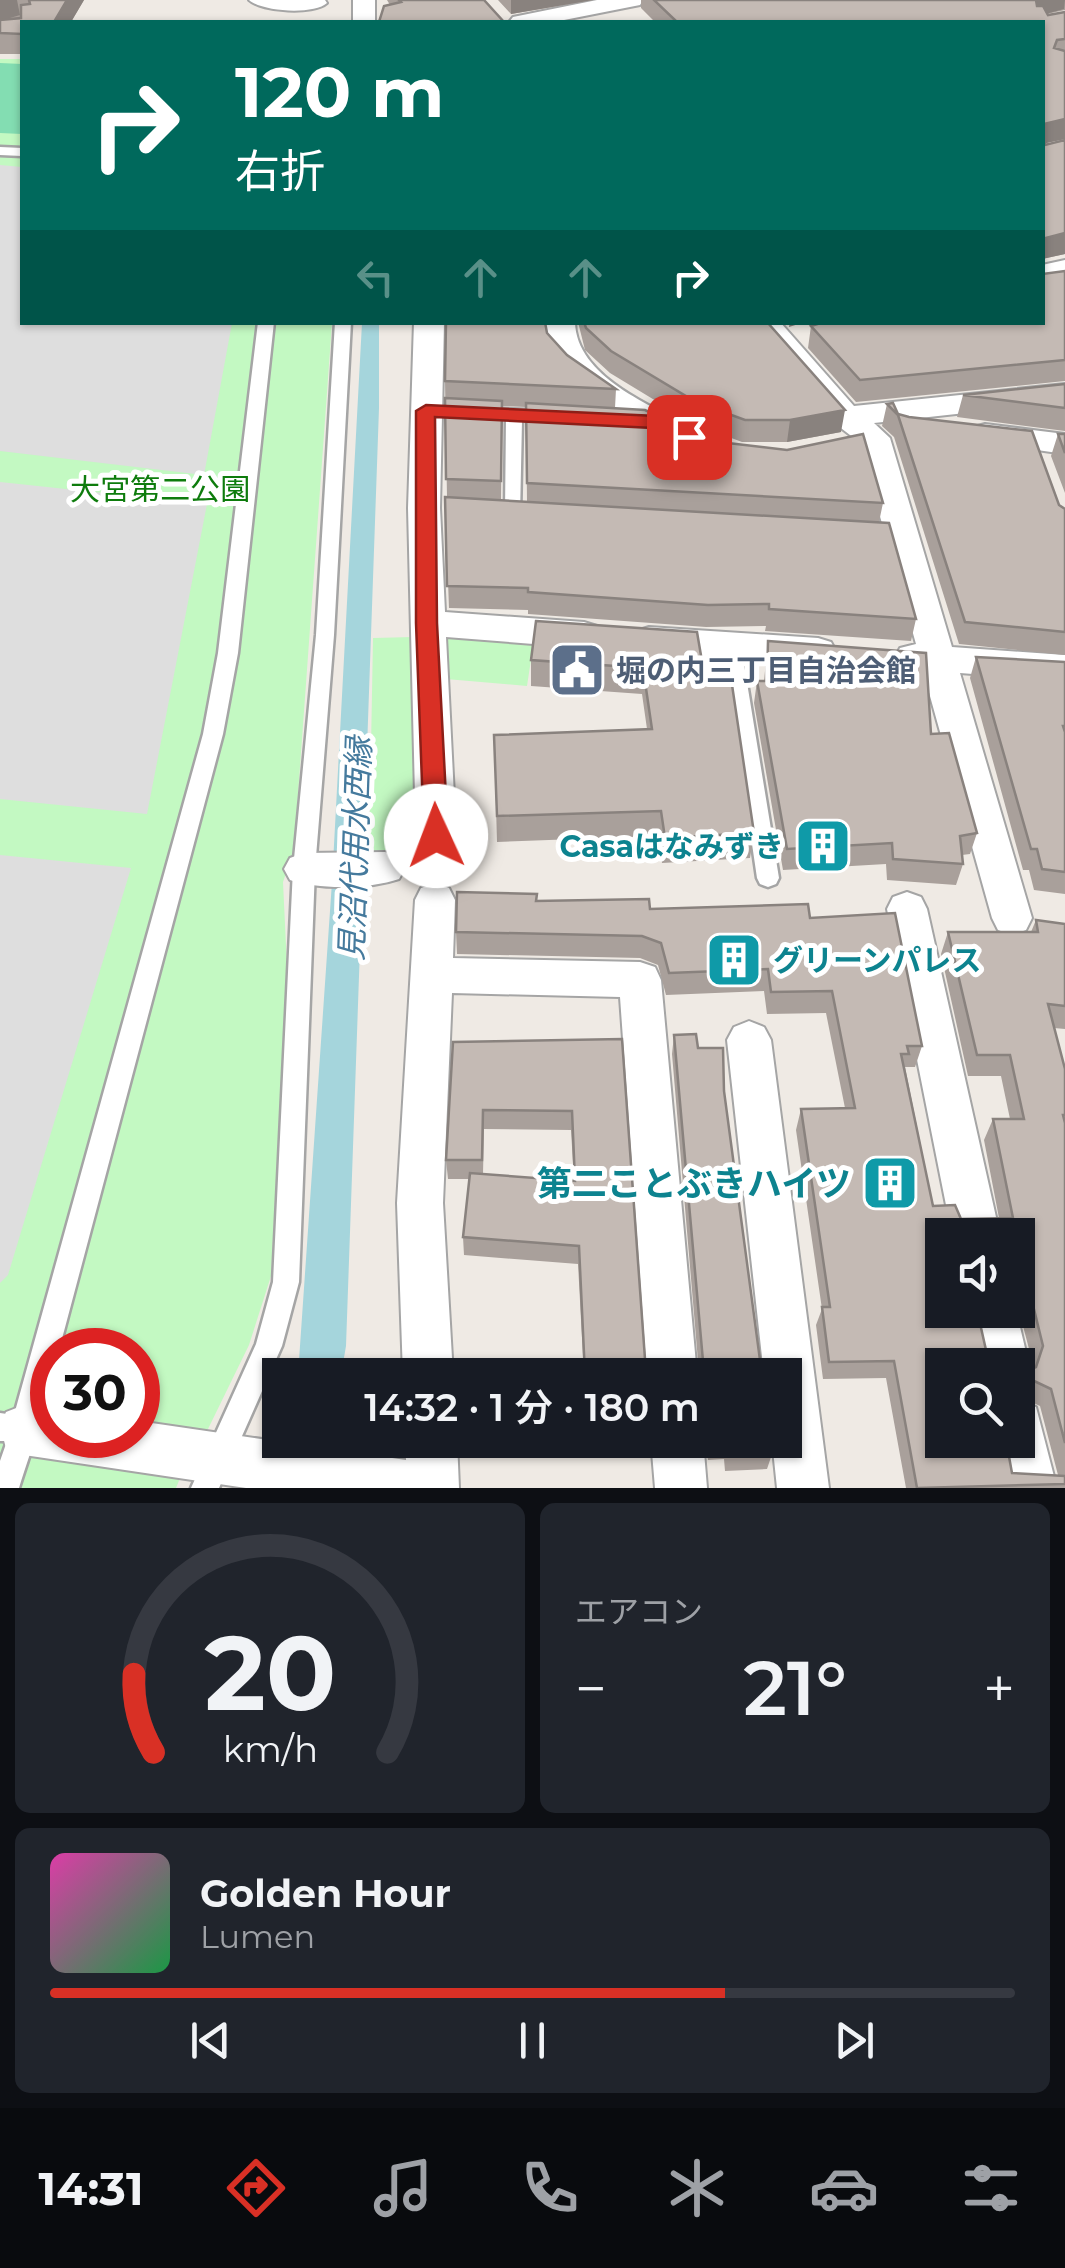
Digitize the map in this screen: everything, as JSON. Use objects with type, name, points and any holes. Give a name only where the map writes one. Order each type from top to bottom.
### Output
[{"type":"street","points":[[260,0],[315,8]]},
{"type":"street","points":[[531,20],[624,1]]},
{"type":"street","points":[[429,325],[443,412],[427,623],[436,836]]},
{"type":"street","points":[[560,325],[565,352],[580,368],[657,422],[705,444]]},
{"type":"street","points":[[772,332],[818,332]]},
{"type":"street","points":[[772,332],[852,430],[895,536],[936,658],[1009,909]]},
{"type":"street","points":[[852,430],[1065,393]]},
{"type":"street","points":[[852,430],[1046,447]]},
{"type":"street","points":[[427,623],[844,653]]},
{"type":"street","points":[[881,655],[1065,668]]},
{"type":"street","points":[[310,870],[384,868]]},
{"type":"street","points":[[427,1358],[420,1203],[435,900]]},
{"type":"street","points":[[908,919],[972,1218]]},
{"type":"street","points":[[431,975],[640,980],[671,1358]]},
{"type":"street","points":[[749,1040],[802,1488]]},
{"type":"street","points":[[160,1457],[226,1470],[399,1485],[418,1458]]},
{"type":"street","points":[[678,1458],[681,1488]]},
{"type":"street","points":[[1025,1458],[1031,1488]]},
{"type":"lane","points":[[61,1328],[214,734],[228,653],[266,325]]},
{"type":"lane","points":[[226,1470],[269,1346],[286,1282],[343,325]]},
{"type":"lane","points":[[443,412],[567,417]]},
{"type":"lane","points":[[514,414],[514,512]]},
{"type":"lane","points":[[621,420],[657,422]]},
{"type":"lane","points":[[732,646],[770,888]]},
{"type":"lane","points":[[6,1488],[30,1439]]},
{"type":"green space","name":"大宮第二公園","points":[[0,59],[20,59],[20,325],[332,325],[294,850],[283,882],[287,967],[271,1276],[249,1345],[208,1429],[199,1432],[176,1488],[0,1488]]},
{"type":"green space","points":[[0,63],[20,64],[20,134],[0,133]]},
{"type":"green space","points":[[442,633],[534,640],[527,686],[446,679]]},
{"type":"green space","points":[[413,637],[415,856],[369,857],[373,638]]},
{"type":"shaded area","points":[[0,165],[20,167],[20,325],[232,325],[204,475],[0,451]]},
{"type":"shaded area","points":[[0,482],[207,504],[147,814],[0,799]]},
{"type":"shaded area","points":[[0,855],[131,868],[8,1275],[0,1283]]},
{"type":"water","name":"見沼代用水西縁","points":[[362,325],[379,325],[346,1346],[344,1358],[299,1358],[332,882]]},
{"type":"building","points":[[29,0],[67,0],[55,20],[20,20],[20,34],[0,33],[0,20],[21,18],[21,5],[30,4]]},
{"type":"building","points":[[484,0],[502,20],[380,20],[384,6]]},
{"type":"building","points":[[654,0],[1036,0],[1048,15],[1065,12],[1065,39],[1057,40],[1054,48],[1065,51],[1065,119],[1045,124],[1045,20],[675,20]]},
{"type":"building","points":[[1065,140],[1065,233],[1045,238],[1045,145]]},
{"type":"building","points":[[1065,271],[1065,360],[860,380],[811,326],[1045,325],[1045,274]]},
{"type":"building","points":[[446,325],[546,325],[547,333],[567,355],[616,389],[445,381]]},
{"type":"building","points":[[585,325],[770,325],[845,410],[790,420],[745,420],[696,402],[611,351]]},
{"type":"building","points":[[1065,384],[1065,408],[963,395]]},
{"type":"building","points":[[445,398],[502,401],[501,481],[446,479]]},
{"type":"building","points":[[526,403],[645,410],[711,441],[787,450],[863,434],[883,503],[527,483]]},
{"type":"building","points":[[893,403],[898,414],[909,417],[1032,431],[1059,505],[1065,509],[1065,632],[965,622],[898,415],[887,404]]},
{"type":"building","points":[[1058,434],[1065,434],[1065,453]]},
{"type":"building","points":[[445,497],[889,523],[916,619],[769,609],[769,604],[708,605],[528,592],[528,588],[447,586]]},
{"type":"building","points":[[536,621],[697,632],[705,679],[731,678],[754,833],[665,838],[661,811],[497,816],[494,735],[652,729],[643,668],[531,660]]},
{"type":"building","points":[[768,641],[926,653],[931,734],[949,733],[977,833],[960,836],[963,864],[893,859],[892,843],[787,849],[757,681],[767,681]]},
{"type":"building","points":[[976,657],[1065,662],[1065,872],[1042,869],[1037,849],[1031,849]]},
{"type":"building","points":[[457,892],[537,894],[536,901],[649,899],[650,909],[808,904],[810,918],[895,913],[922,1046],[907,1046],[909,1054],[901,1054],[933,1206],[955,1205],[961,1218],[925,1218],[925,1328],[981,1328],[986,1348],[925,1348],[925,1458],[1009,1458],[1012,1473],[1065,1476],[1065,1484],[917,1488],[894,1361],[829,1362],[822,1307],[830,1307],[801,1109],[855,1108],[832,991],[771,992],[768,969],[669,973],[661,943],[642,936],[456,932]]},
{"type":"building","points":[[1036,920],[1065,924],[1065,1006],[1048,1004],[1065,1069],[1065,1443],[1051,1389],[1035,1381],[1035,1367],[1043,1346],[1035,1313],[1035,1218],[1013,1218],[993,1119],[1024,1119],[1010,1055],[977,1055],[948,932],[1038,932]]},
{"type":"building","points":[[696,1034],[698,1048],[723,1048],[724,1091],[760,1358],[703,1358],[674,1035]]},
{"type":"building","points":[[622,1039],[645,1358],[584,1358],[579,1246],[463,1237],[470,1173],[575,1181],[572,1111],[483,1110],[482,1160],[446,1160],[453,1042]]},
{"type":"place","name":"堀の内三丁目自治会館","points":[[577,670]]},
{"type":"place","name":"Casaはなみずき","points":[[823,846]]},
{"type":"place","name":"グリーンパレス","points":[[734,960]]},
{"type":"place","name":"第二ことぶきハイツ","points":[[890,1183]]},
{"type":"route","points":[[436,836],[424,508],[426,411],[657,422],[689,437]]}]
